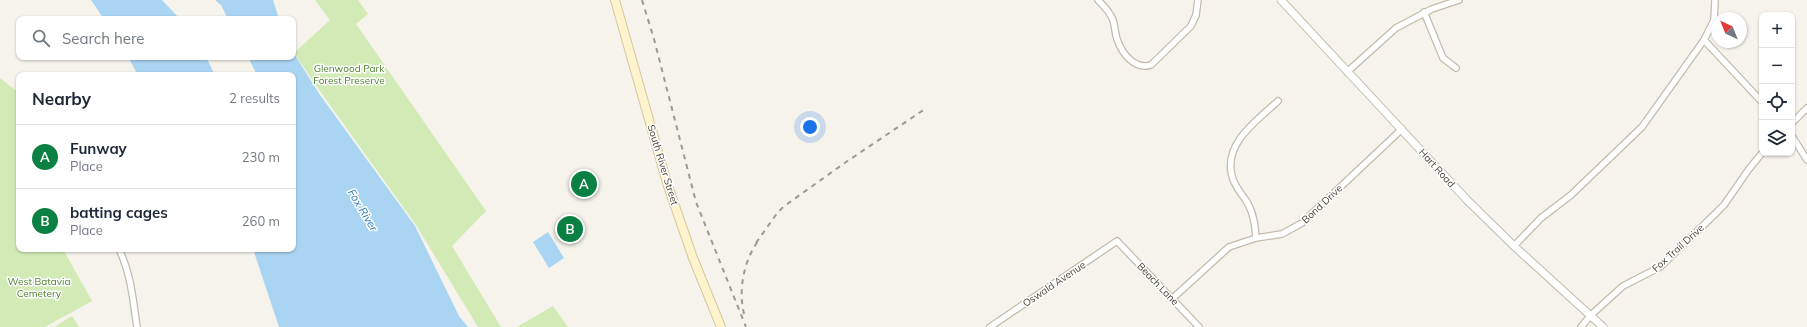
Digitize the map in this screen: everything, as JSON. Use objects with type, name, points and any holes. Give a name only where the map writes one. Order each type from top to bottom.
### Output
[{"type":"main road","name":"South River Street","points":[[615,0],[668,183],[693,258],[721,327]]},
{"type":"street","points":[[1098,0],[1109,13],[1113,21],[1117,39],[1128,58],[1137,66],[1144,67],[1151,65],[1157,60],[1191,26],[1196,15],[1198,0]]},
{"type":"street","name":"Hart Road","points":[[1281,0],[1467,200],[1514,246],[1603,327]]},
{"type":"street","points":[[1347,72],[1396,28],[1424,12],[1459,0]]},
{"type":"street","points":[[1514,246],[1541,218],[1572,195],[1642,127],[1704,40],[1714,20],[1715,0]]},
{"type":"street","points":[[1424,12],[1443,58],[1456,68]]},
{"type":"street","points":[[1704,40],[1759,99]]},
{"type":"street","points":[[1256,238],[1252,213],[1232,175],[1233,150],[1241,136],[1278,101]]},
{"type":"street","points":[[1795,120],[1807,108]]},
{"type":"street","name":"Bond Drive","points":[[1173,298],[1224,251],[1237,244],[1256,238],[1273,237],[1282,234],[1302,223],[1402,129]]},
{"type":"street","points":[[1795,141],[1807,160]]},
{"type":"street","name":"Fox Trail Drive","points":[[1580,327],[1623,286],[1660,267],[1724,205],[1760,156]]},
{"type":"street","name":"Beach Lane","points":[[1117,241],[1199,327]]},
{"type":"street","name":"Oswald Avenue","points":[[990,327],[1117,241]]},
{"type":"street","points":[[120,252],[126,263],[131,282],[137,327]]},
{"type":"green space","name":"Glenwood Park Forest Preserve","points":[[315,0],[358,0],[368,14],[356,24],[486,211],[452,246],[501,327],[478,327],[416,225],[296,56],[296,51],[330,20]]},
{"type":"green space","name":"West Batavia Cemetery","points":[[0,78],[16,91],[16,252],[65,252],[92,301],[45,327],[0,327]]},
{"type":"green space","points":[[553,306],[568,327],[517,327]]},
{"type":"green space","points":[[72,316],[79,327],[54,327]]},
{"type":"water","points":[[91,0],[162,0],[177,16],[102,16]]},
{"type":"water","points":[[215,0],[273,0],[278,16],[226,16],[221,5]]},
{"type":"water","name":"Fox River","points":[[296,57],[320,95],[415,226],[459,316],[468,327],[279,327],[254,252],[296,252],[296,72],[256,72],[250,60],[296,60]]},
{"type":"water","points":[[130,60],[208,60],[214,72],[136,72]]},
{"type":"water","points":[[548,232],[564,258],[549,268],[533,242]]},
{"type":"railway","points":[[642,0],[654,39],[696,202],[746,327]]},
{"type":"railway","points":[[756,243],[783,207],[846,162],[925,109]]},
{"type":"railway","points":[[744,314],[742,305],[742,285],[746,265],[749,256],[759,240]]},
{"type":"place","name":"Funway","points":[[584,184]]},
{"type":"place","name":"batting cages","points":[[570,229]]}]
